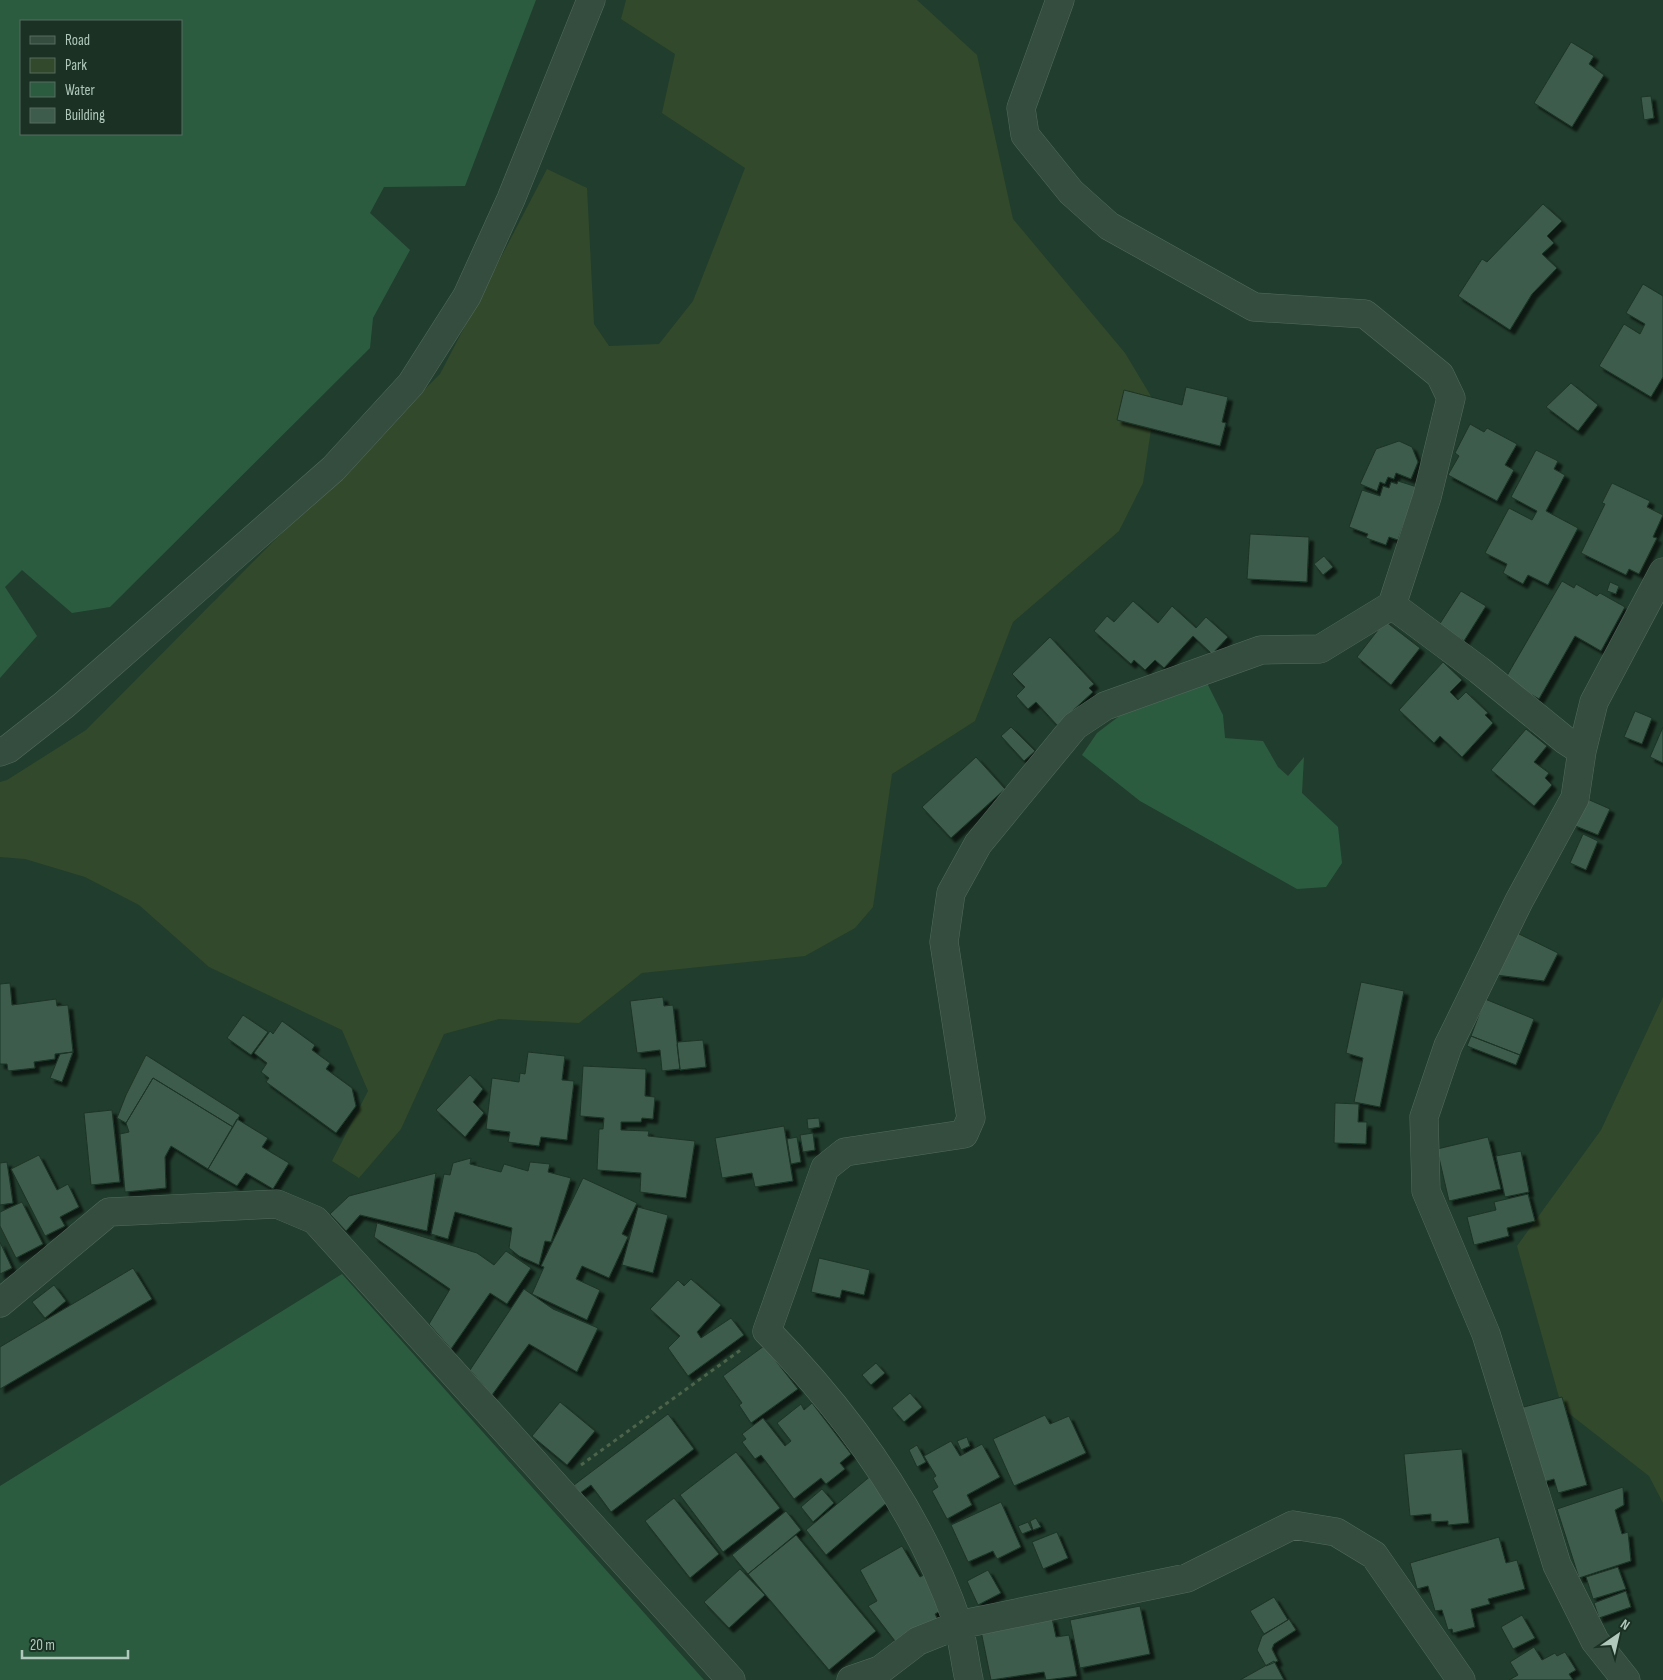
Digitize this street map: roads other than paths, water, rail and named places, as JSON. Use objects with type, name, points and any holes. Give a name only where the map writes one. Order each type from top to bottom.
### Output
[{"type":"street","points":[[0,752],[8,749],[64,706],[325,475],[411,384],[467,296],[512,199],[591,0]]},
{"type":"street","points":[[969,1680],[958,1625],[922,1536],[874,1457],[767,1331],[825,1168],[845,1152],[964,1134],[971,1118],[944,942],[951,893],[978,844],[1075,726],[1105,706],[1261,650],[1320,649],[1392,605],[1427,497],[1451,398],[1440,375],[1365,314],[1254,307],[1109,226],[1071,192],[1024,135],[1021,108],[1060,0]]},
{"type":"street","points":[[1626,1680],[1595,1641],[1557,1565],[1486,1334],[1426,1191],[1424,1117],[1448,1046],[1519,901],[1575,798],[1582,751],[1594,702],[1663,572]]},
{"type":"street","points":[[1392,605],[1479,670],[1565,740],[1582,751]]},
{"type":"street","points":[[0,1303],[109,1212],[277,1204],[314,1220],[731,1680]]},
{"type":"street","points":[[851,1680],[880,1670],[918,1641],[958,1625],[1187,1578],[1293,1525],[1336,1532],[1374,1555],[1461,1680]]},
{"type":"water","points":[[0,0],[536,0],[465,186],[384,187],[370,213],[410,250],[373,318],[370,348],[110,607],[72,613],[22,570],[5,587],[37,636],[0,678]]},
{"type":"water","points":[[1207,683],[1223,715],[1225,738],[1263,741],[1278,767],[1288,776],[1304,757],[1302,793],[1338,827],[1342,863],[1326,887],[1297,889],[1140,801],[1082,755],[1097,733],[1122,714]]},
{"type":"water","points":[[342,1274],[704,1680],[0,1680],[0,1486]]}]
